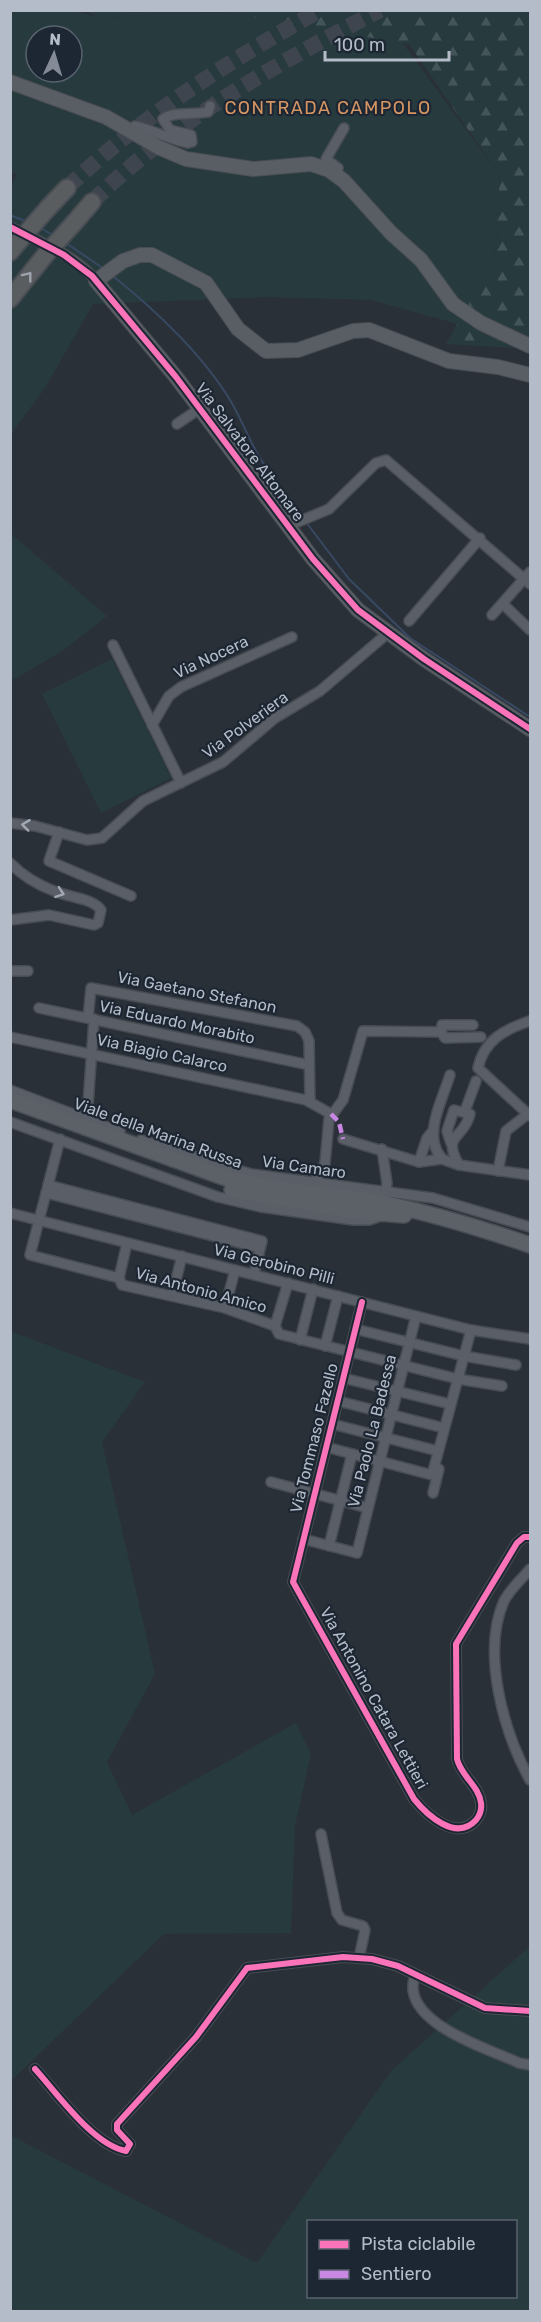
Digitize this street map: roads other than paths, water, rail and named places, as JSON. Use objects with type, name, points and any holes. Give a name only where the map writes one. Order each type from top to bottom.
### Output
[{"type":"highway","points":[[14,240],[67,188]]},
{"type":"highway","points":[[10,299],[92,202]]},
{"type":"main road","name":"Viale della Marina Russa","points":[[10,1100],[224,1177],[260,1186],[384,1204],[437,1216],[531,1245]]},
{"type":"main road","name":"Viale della Marina Russa","points":[[10,1110],[232,1190],[384,1204]]},
{"type":"street","points":[[10,82],[88,109],[173,155],[199,162],[253,169],[311,164],[335,173],[391,233],[421,260],[453,304],[481,322],[531,346]]},
{"type":"street","points":[[130,130],[135,126],[144,128],[157,136],[192,142],[191,135],[170,130],[163,119],[171,115],[191,116],[208,112],[210,106]]},
{"type":"street","points":[[335,173],[338,168],[326,159],[344,128]]},
{"type":"street","points":[[14,240],[64,255],[84,268],[105,274],[135,257],[152,255],[210,286],[238,329],[266,351],[297,350],[353,331],[369,330],[449,361],[498,367],[531,375]]},
{"type":"street","name":"Via Salvatore Altomare","points":[[105,274],[200,409],[293,524],[313,559],[358,610],[388,633],[531,729]]},
{"type":"street","points":[[177,424],[200,409]]},
{"type":"street","points":[[293,524],[329,509],[376,463],[386,460],[529,578],[492,615]]},
{"type":"street","points":[[409,621],[480,538]]},
{"type":"street","points":[[503,604],[531,630]]},
{"type":"street","name":"Via Polveriera","points":[[10,823],[59,832],[82,839],[102,838],[143,801],[223,762],[275,718],[320,691],[388,633]]},
{"type":"street","name":"Via Nocera","points":[[152,725],[169,696],[181,687],[292,637]]},
{"type":"street","points":[[113,645],[181,783]]},
{"type":"street","points":[[59,832],[49,861],[131,896]]},
{"type":"street","points":[[10,863],[33,881],[54,891],[93,904],[101,910],[98,923],[94,926],[50,915],[10,920]]},
{"type":"street","points":[[10,971],[28,971]]},
{"type":"street","name":"Via Gaetano Stefanon","points":[[91,1019],[91,988],[297,1026],[307,1036],[309,1065]]},
{"type":"street","name":"Via Eduardo Morabito","points":[[39,1008],[309,1065]]},
{"type":"street","points":[[87,1119],[92,1052],[91,1019]]},
{"type":"street","points":[[498,1171],[506,1131],[529,1115],[478,1068],[486,1050],[497,1035],[531,1021]]},
{"type":"street","points":[[473,1025],[442,1025],[441,1032],[445,1038],[481,1037]]},
{"type":"street","points":[[314,1184],[325,1163],[331,1114],[342,1100],[363,1031],[441,1032]]},
{"type":"street","name":"Via Biagio Calarco","points":[[10,1036],[309,1099],[331,1114]]},
{"type":"street","points":[[309,1065],[309,1099]]},
{"type":"street","points":[[442,1160],[434,1148],[432,1132],[450,1075]]},
{"type":"street","points":[[459,1166],[451,1151],[451,1143],[468,1121],[470,1114],[463,1111],[476,1081]]},
{"type":"street","name":"Via Camaro","points":[[10,1090],[239,1171],[314,1184],[384,1204],[434,1198],[531,1227]]},
{"type":"street","points":[[10,1122],[229,1200],[353,1220],[374,1219],[384,1204],[382,1149]]},
{"type":"street","points":[[419,1162],[426,1138],[432,1132]]},
{"type":"street","points":[[39,1221],[60,1139]]},
{"type":"street","points":[[343,1139],[419,1162],[442,1160],[459,1166],[531,1175]]},
{"type":"street","points":[[47,1189],[260,1248],[254,1274]]},
{"type":"street","name":"Via Gerobino Pilli","points":[[10,1213],[471,1330],[531,1339]]},
{"type":"street","name":"Via Antonio Amico","points":[[39,1221],[30,1255],[119,1278],[122,1285],[225,1308],[275,1326],[279,1334],[300,1340],[458,1380],[502,1386]]},
{"type":"street","points":[[119,1278],[127,1243]]},
{"type":"street","points":[[172,1296],[182,1256]]},
{"type":"street","points":[[225,1308],[235,1269]]},
{"type":"street","points":[[275,1326],[288,1283]]},
{"type":"street","points":[[300,1340],[314,1289]]},
{"type":"street","points":[[325,1346],[338,1296]]},
{"type":"street","name":"Via Tommaso Fazello","points":[[293,1582],[362,1302]]},
{"type":"street","name":"Via Paolo La Badessa","points":[[329,1546],[357,1553],[416,1316]]},
{"type":"street","points":[[355,1329],[464,1356],[516,1365]]},
{"type":"street","points":[[326,1448],[432,1475],[471,1330]]},
{"type":"street","points":[[343,1378],[450,1404]]},
{"type":"street","points":[[433,1494],[460,1388],[458,1380]]},
{"type":"street","points":[[338,1401],[444,1428]]},
{"type":"street","points":[[332,1425],[438,1452]]},
{"type":"street","points":[[303,1539],[329,1546],[352,1454]]},
{"type":"street","points":[[271,1482],[368,1508]]},
{"type":"street","name":"Via Antonino Catara Lettieri","points":[[293,1582],[414,1798],[442,1824],[461,1827],[477,1819],[481,1804],[477,1792],[460,1769],[457,1759],[454,1649],[517,1543],[524,1537],[531,1537]]},
{"type":"street","points":[[531,1569],[503,1603],[495,1632],[493,1658],[514,1746],[531,1780]]},
{"type":"street","points":[[321,1834],[337,1913],[342,1920],[363,1926],[365,1930],[359,1958]]},
{"type":"street","points":[[35,2068],[101,2140],[116,2149],[126,2151],[130,2144],[117,2130],[117,2124],[196,2037],[247,1968],[334,1958],[359,1958],[389,1963],[485,2008],[531,2011]]},
{"type":"street","points":[[415,1975],[412,1987],[415,2000],[435,2023],[519,2063],[531,2066]]},
{"type":"waterway","points":[[10,215],[27,222]]},
{"type":"waterway","points":[[41,228],[54,236]]},
{"type":"waterway","points":[[66,243],[104,269]]},
{"type":"waterway","points":[[113,276],[174,330],[214,376],[234,407],[262,461],[302,517]]},
{"type":"waterway","points":[[306,522],[349,579],[410,638],[530,717]]},
{"type":"tunnel","points":[[67,188],[96,161],[156,113],[220,69],[320,10]]},
{"type":"tunnel","points":[[92,202],[124,172],[193,119],[266,72],[380,10]]},
{"type":"district","name":"CONTRADA CAMPOLO","points":[[328,108]]}]
